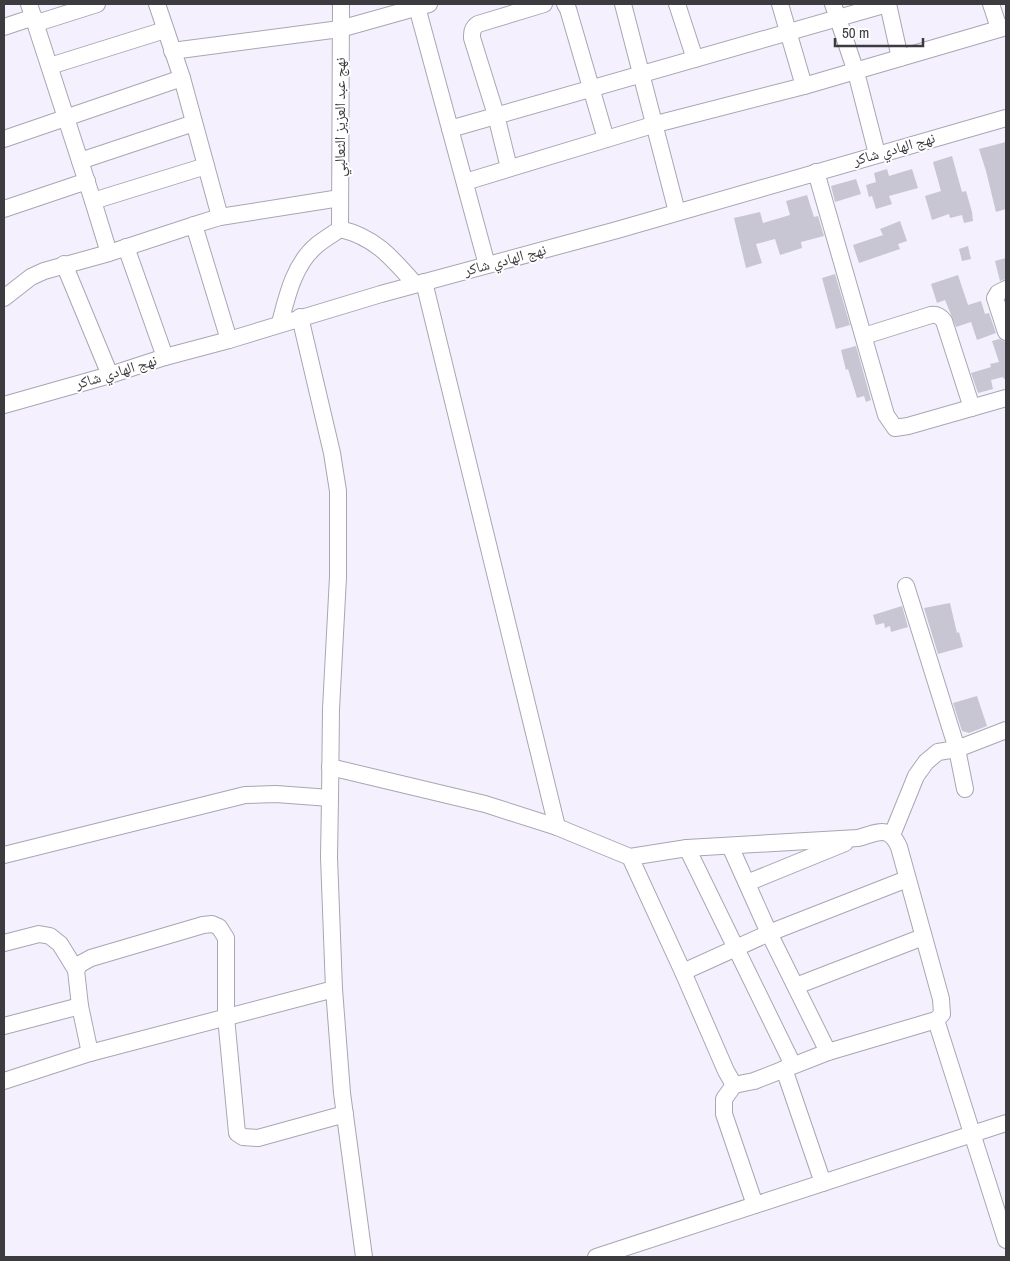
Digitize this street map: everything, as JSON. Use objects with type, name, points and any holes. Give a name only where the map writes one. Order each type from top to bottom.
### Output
[{"type":"street","points":[[4,27],[33,15],[97,4]]},
{"type":"street","points":[[157,4],[182,78],[220,217]]},
{"type":"street","name":"نهج عبد العزيز الثعالبي","points":[[340,4],[340,229]]},
{"type":"street","points":[[509,168],[496,115],[472,38],[474,27],[478,24],[544,4]]},
{"type":"street","points":[[565,4],[606,139]]},
{"type":"street","points":[[623,4],[678,212]]},
{"type":"street","points":[[677,4],[694,59]]},
{"type":"street","points":[[780,4],[804,86]]},
{"type":"street","points":[[450,129],[789,33],[835,11],[887,4],[900,58]]},
{"type":"street","points":[[465,182],[656,124],[856,72],[1002,27],[991,4]]},
{"type":"street","points":[[172,51],[340,29],[423,6],[450,129],[487,265]]},
{"type":"street","points":[[835,11],[856,72],[876,154]]},
{"type":"street","points":[[33,15],[94,201],[109,253]]},
{"type":"street","points":[[50,66],[165,30]]},
{"type":"street","points":[[4,139],[182,78]]},
{"type":"street","name":"نهج الهادي شاكر","points":[[4,405],[419,283],[678,212],[1006,118]]},
{"type":"street","points":[[80,161],[194,123]]},
{"type":"street","points":[[94,201],[206,166]]},
{"type":"street","points":[[816,172],[886,415],[890,423],[895,428],[908,426],[1006,398]]},
{"type":"street","points":[[4,209],[87,181]]},
{"type":"street","points":[[4,298],[31,277],[44,271],[109,253],[220,217],[340,198]]},
{"type":"street","points":[[194,225],[229,340]]},
{"type":"street","points":[[280,323],[291,284],[303,262],[316,246],[340,229],[356,233],[381,248],[419,283],[557,827]]},
{"type":"street","points":[[126,247],[165,357]]},
{"type":"street","points":[[64,264],[110,375]]},
{"type":"street","points":[[1006,289],[998,293],[995,298],[1006,332]]},
{"type":"street","points":[[864,336],[931,315],[941,316],[972,408]]},
{"type":"street","points":[[300,318],[332,453],[338,491],[338,577],[330,767],[330,857],[334,989],[345,1114],[364,1257]]},
{"type":"street","points":[[906,586],[957,749],[965,788]]},
{"type":"street","points":[[892,835],[916,776],[921,768],[938,752],[957,749],[1006,730]]},
{"type":"street","points":[[330,767],[458,796],[557,827],[630,857],[687,848],[858,838]]},
{"type":"street","points":[[4,855],[245,796],[276,794],[330,798]]},
{"type":"street","points":[[747,883],[858,838],[883,831],[888,832],[899,847],[943,1008],[941,1017],[936,1020],[828,1052],[754,1081],[734,1085],[724,1099],[724,1114],[755,1205]]},
{"type":"street","points":[[730,846],[769,933],[828,1052]]},
{"type":"street","points":[[687,848],[736,948],[788,1067],[822,1183]]},
{"type":"street","points":[[630,857],[734,1085]]},
{"type":"street","points":[[683,972],[769,933],[907,879]]},
{"type":"street","points":[[76,970],[80,964],[91,958],[203,925],[212,924],[219,927],[226,938],[226,1016],[235,1120],[239,1135],[249,1139],[258,1138],[345,1114]]},
{"type":"street","points":[[4,943],[33,935],[50,936],[60,944],[76,970],[80,1006],[90,1053]]},
{"type":"street","points":[[796,986],[923,937]]},
{"type":"street","points":[[4,1081],[90,1053],[334,989]]},
{"type":"street","points":[[4,1026],[80,1006]]},
{"type":"street","points":[[936,1020],[1006,1240]]},
{"type":"street","points":[[596,1257],[1006,1123]]},
{"type":"building","points":[[1006,142],[1006,209],[996,212],[979,149]]},
{"type":"building","points":[[952,156],[962,192],[966,191],[973,221],[964,223],[962,215],[950,218],[949,214],[932,220],[925,196],[941,191],[933,162]]},
{"type":"building","points":[[887,169],[889,176],[912,169],[918,188],[889,196],[892,204],[876,209],[872,196],[869,197],[866,185],[876,182],[874,173]]},
{"type":"building","points":[[856,179],[861,194],[835,202],[831,186]]},
{"type":"building","points":[[807,195],[814,217],[818,216],[824,236],[801,242],[802,248],[780,255],[775,239],[756,244],[762,263],[746,268],[734,218],[760,212],[763,223],[790,215],[786,201]]},
{"type":"building","points":[[900,221],[907,241],[898,244],[900,249],[859,263],[853,245],[883,235],[880,229]]},
{"type":"building","points":[[968,246],[971,259],[962,261],[959,249]]},
{"type":"building","points":[[1006,258],[1006,279],[1000,281],[995,261]]},
{"type":"building","points":[[835,274],[850,325],[836,329],[822,278]]},
{"type":"building","points":[[958,275],[968,305],[981,301],[985,314],[989,313],[996,333],[977,340],[971,322],[956,327],[945,300],[937,303],[931,284]]},
{"type":"building","points":[[999,339],[1006,342],[1006,379],[1003,377],[991,380],[993,389],[978,393],[971,373],[991,367],[990,364],[999,362],[992,341]]},
{"type":"building","points":[[856,346],[871,400],[866,402],[864,396],[857,398],[848,369],[846,370],[841,350]]},
{"type":"building","points":[[950,603],[957,633],[959,632],[963,647],[938,654],[924,608]]},
{"type":"building","points":[[902,606],[908,627],[891,632],[890,626],[885,628],[884,623],[876,625],[873,615]]},
{"type":"building","points":[[977,696],[987,726],[969,733],[962,731],[953,703]]}]
